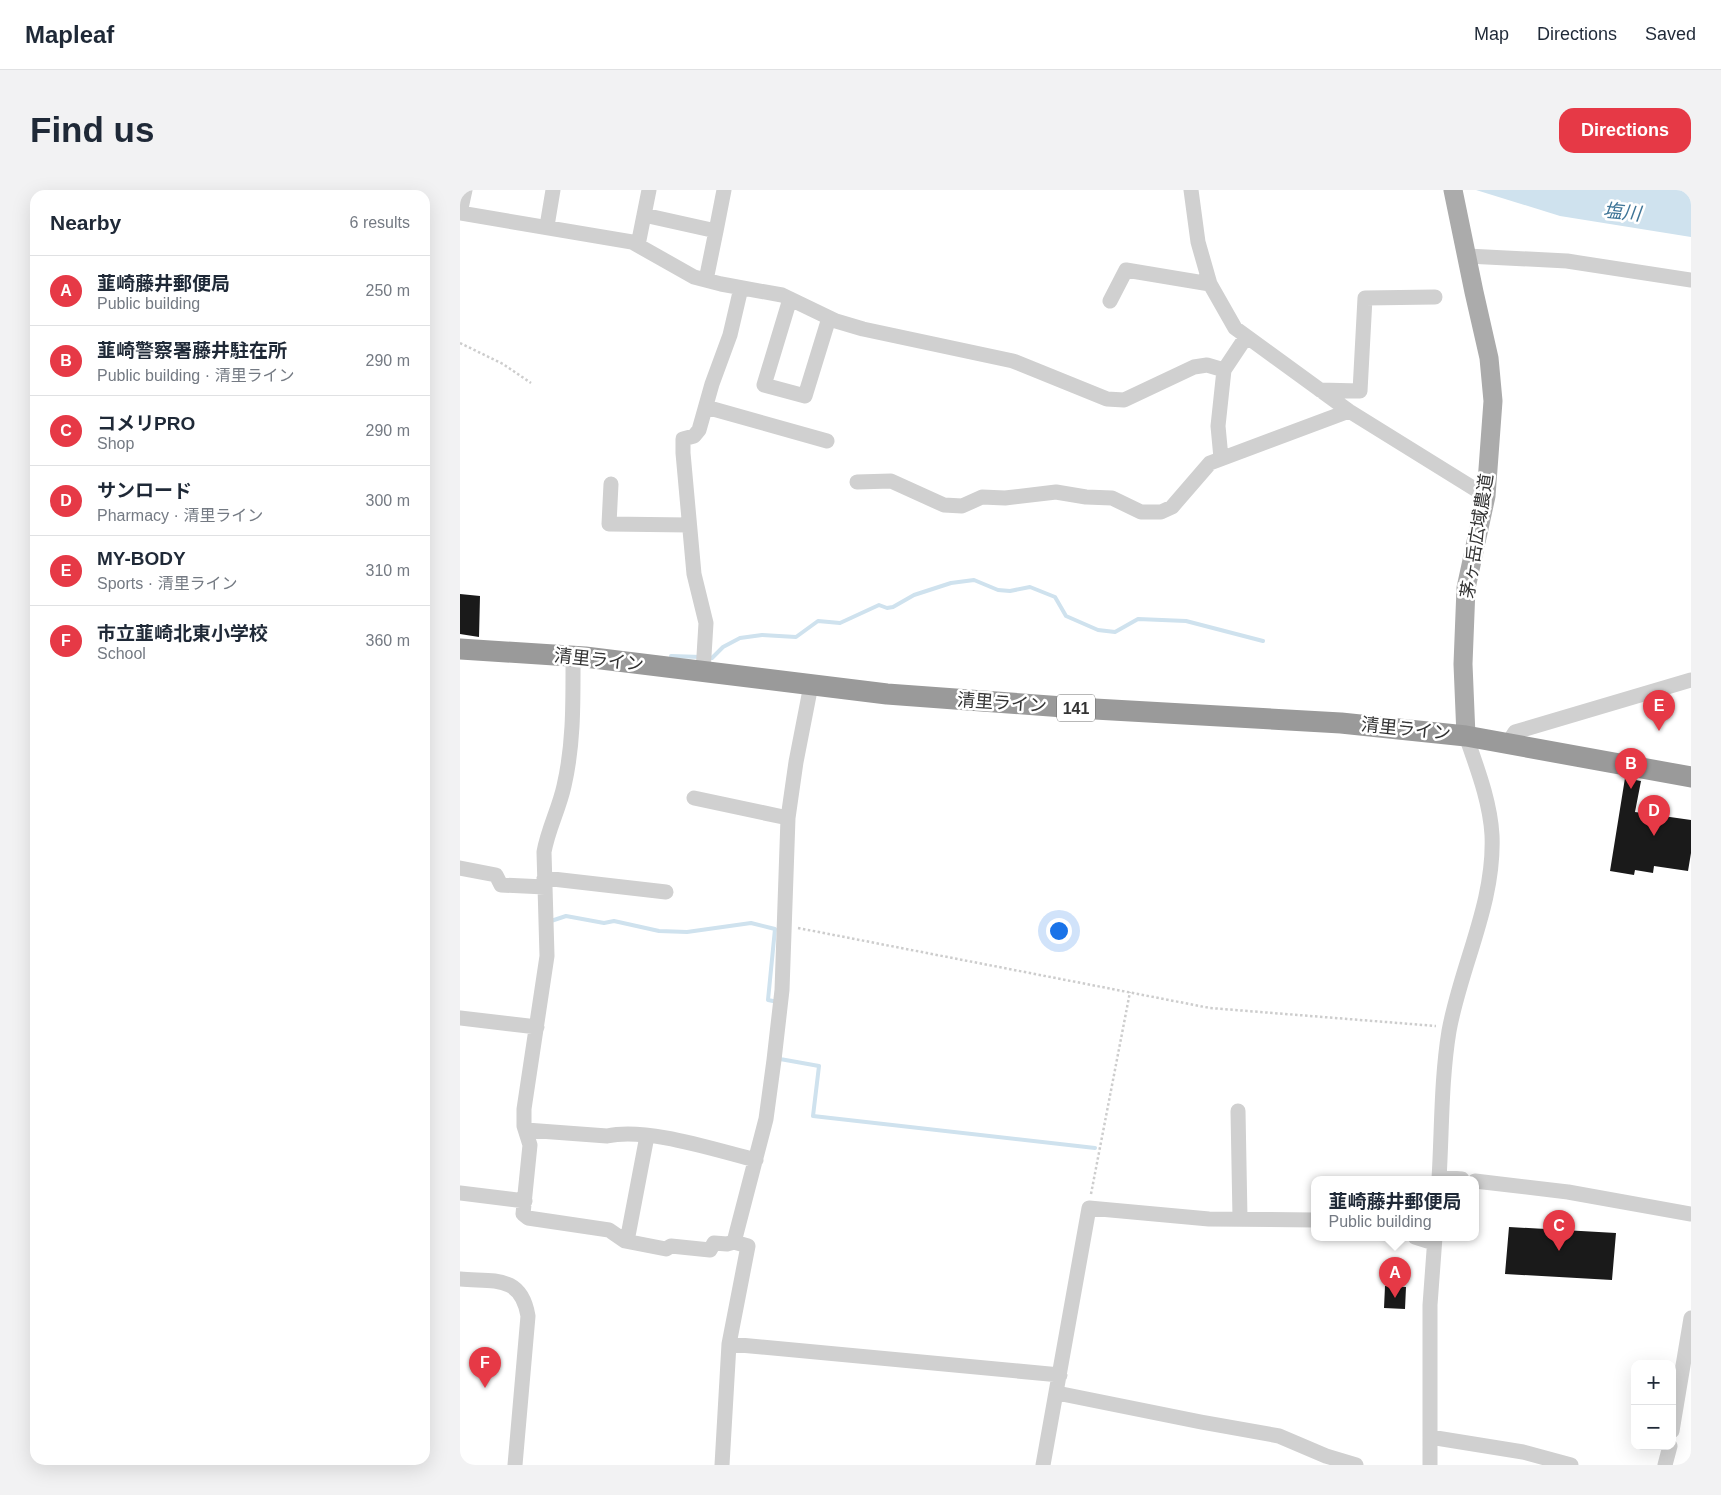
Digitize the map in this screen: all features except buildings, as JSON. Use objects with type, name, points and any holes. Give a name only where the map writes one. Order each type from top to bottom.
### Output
[{"type":"highway","name":"清里ライン","points":[[460,649],[573,656],[887,694],[1077,708],[1341,723],[1466,736],[1691,777]]},
{"type":"main road","name":"茅ヶ岳広域農道","points":[[1453,190],[1489,358],[1493,401],[1486,496],[1466,588],[1463,664],[1466,736]]},
{"type":"street","points":[[465,190],[460,213],[547,226],[632,242],[694,277],[782,295],[836,321],[863,329],[1012,361],[1106,399],[1124,400],[1194,367],[1206,365],[1224,370]]},
{"type":"street","points":[[547,226],[553,190]]},
{"type":"street","points":[[638,245],[649,190]]},
{"type":"street","points":[[706,280],[724,190]]},
{"type":"street","points":[[1191,190],[1198,242],[1210,284],[1235,328],[1350,411],[1486,496]]},
{"type":"street","points":[[644,215],[716,231]]},
{"type":"street","points":[[1467,252],[1567,261],[1691,280]]},
{"type":"street","points":[[1110,301],[1126,270],[1210,284]]},
{"type":"street","points":[[703,672],[706,624],[694,574],[683,439],[694,436],[699,430],[712,384],[730,335],[742,288]]},
{"type":"street","points":[[1320,390],[1360,391],[1365,298],[1435,297]]},
{"type":"street","points":[[790,299],[764,385],[805,396],[829,318]]},
{"type":"street","points":[[1221,458],[1218,426],[1224,370],[1246,337]]},
{"type":"street","points":[[706,407],[827,441]]},
{"type":"street","points":[[857,482],[891,481],[944,505],[962,506],[982,497],[1005,498],[1056,492],[1086,497],[1112,498],[1141,512],[1161,512],[1172,507],[1210,463],[1350,411]]},
{"type":"street","points":[[611,484],[609,524],[689,524]]},
{"type":"street","points":[[573,656],[572,743],[564,788],[546,836],[544,852],[547,956],[524,1109],[530,1145],[523,1214],[528,1218],[609,1230],[627,1241],[666,1250],[671,1246],[710,1250],[714,1243],[727,1244],[734,1242],[748,1246],[729,1344],[722,1465]]},
{"type":"street","points":[[1508,743],[1515,732],[1691,680]]},
{"type":"street","points":[[734,1242],[766,1119],[782,990],[788,818],[796,762],[811,685]]},
{"type":"street","points":[[1439,1176],[1443,1079],[1450,1028],[1456,1000],[1487,893],[1492,862],[1492,833],[1486,798],[1466,736]]},
{"type":"street","points":[[694,798],[788,818]]},
{"type":"street","points":[[460,868],[496,876],[501,885],[545,883],[666,892]]},
{"type":"street","points":[[460,1018],[537,1027]]},
{"type":"street","points":[[1238,1111],[1240,1218]]},
{"type":"street","points":[[526,1130],[607,1136],[620,1133],[667,1138],[756,1160]]},
{"type":"street","points":[[627,1241],[647,1136]]},
{"type":"street","points":[[1479,1181],[1568,1192],[1691,1214]]},
{"type":"street","points":[[460,1193],[525,1201]]},
{"type":"street","points":[[1043,1465],[1089,1208],[1209,1219],[1311,1220]]},
{"type":"street","points":[[1430,1465],[1430,1305],[1435,1241]]},
{"type":"street","points":[[460,1278],[506,1282],[516,1288],[526,1305],[528,1316],[515,1465]]},
{"type":"street","points":[[1676,1407],[1691,1318]]},
{"type":"street","points":[[729,1344],[1060,1375]]},
{"type":"street","points":[[1057,1393],[1279,1436],[1326,1456],[1356,1465]]},
{"type":"street","points":[[1430,1437],[1523,1452],[1571,1465]]},
{"type":"street","points":[[1665,1465],[1669,1450]]},
{"type":"path","points":[[460,342],[503,364],[531,383]]},
{"type":"path","points":[[784,925],[1210,1008],[1450,1028]]},
{"type":"path","points":[[1089,1208],[1130,992]]},
{"type":"water","name":"塩川","points":[[1476,190],[1691,190],[1691,237],[1560,216]]},
{"type":"waterway","points":[[708,657],[712,658],[723,647],[740,638],[762,635],[796,637],[818,621],[840,623],[879,605],[887,608],[893,607],[914,595],[951,583],[974,580],[998,590],[1010,591],[1030,587],[1055,597],[1066,616],[1098,630],[1115,632],[1138,619],[1186,621],[1263,641]]},
{"type":"waterway","points":[[671,656],[701,657]]},
{"type":"waterway","points":[[551,921],[566,916],[604,923],[614,921],[659,931],[687,932],[751,923],[775,929],[768,1000],[778,1002]]},
{"type":"waterway","points":[[780,1056],[780,1059],[819,1066],[813,1116],[1095,1148]]},
{"type":"place","name":"MY-BODY","points":[[1659,731]]},
{"type":"place","name":"韮崎警察署藤井駐在所","points":[[1631,789]]},
{"type":"place","name":"サンロード","points":[[1654,836]]},
{"type":"place","name":"コメリPRO","points":[[1559,1251]]},
{"type":"place","name":"韮崎藤井郵便局","points":[[1395,1298]]},
{"type":"place","name":"市立韮崎北東小学校","points":[[485,1388]]}]
